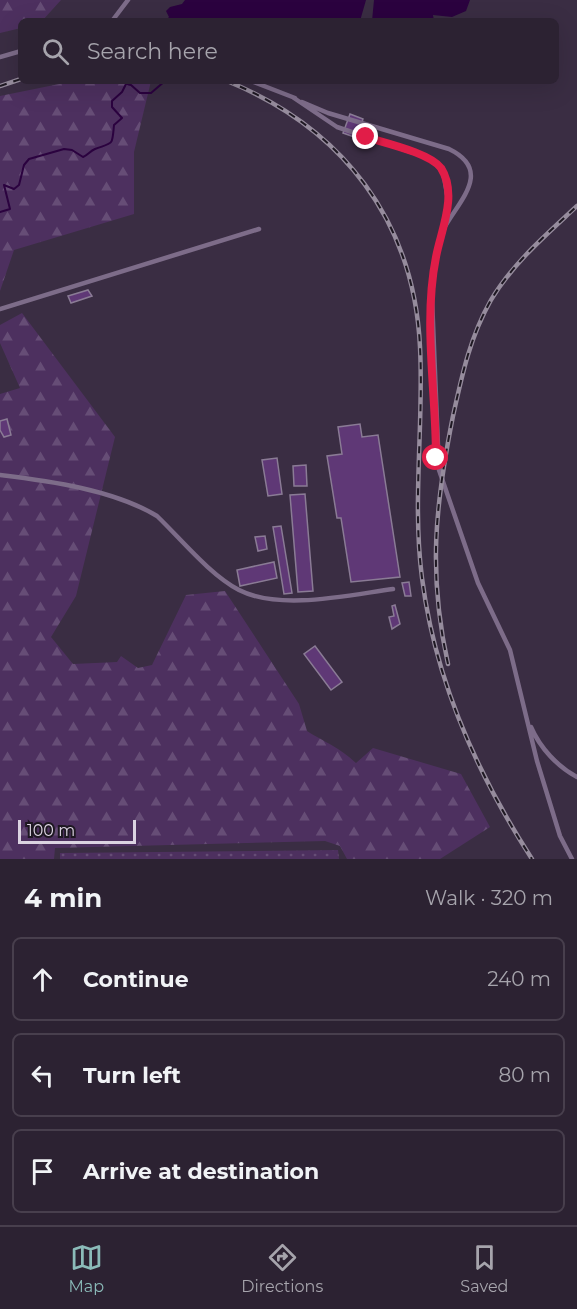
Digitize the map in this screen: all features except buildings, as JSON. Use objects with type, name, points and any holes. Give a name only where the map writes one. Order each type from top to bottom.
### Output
[{"type":"lane","points":[[114,18],[128,0]]},
{"type":"lane","points":[[0,57],[18,52]]},
{"type":"lane","points":[[259,84],[347,119],[449,149],[463,158],[470,172],[469,190],[442,232]]},
{"type":"lane","points":[[294,98],[337,127],[435,161],[442,171],[447,191],[447,209],[435,261],[432,298],[436,458],[454,519],[478,584],[510,650],[555,820],[572,859]]},
{"type":"lane","points":[[0,309],[259,229]]},
{"type":"lane","points":[[0,475],[72,487],[146,509],[157,516],[222,578],[244,592],[308,601],[393,589]]},
{"type":"lane","points":[[527,720],[547,752],[562,768],[577,777]]},
{"type":"green space","points":[[0,0],[61,0],[45,18],[18,18],[18,29],[0,33]]},
{"type":"green space","points":[[59,84],[150,84],[134,152],[134,214],[14,250],[0,291],[0,96]]},
{"type":"green space","points":[[22,313],[115,437],[76,596],[51,637],[73,664],[117,662],[121,656],[138,668],[152,665],[186,595],[225,591],[299,704],[307,731],[338,749],[356,763],[373,748],[461,774],[490,827],[440,859],[347,859],[340,846],[325,841],[55,848],[54,859],[0,859],[0,394],[20,388],[0,343],[0,325]]},
{"type":"green space","points":[[338,850],[339,859],[60,859],[60,853]]},
{"type":"shaded area","points":[[185,0],[366,0],[361,18],[168,18],[166,11],[170,7],[182,4]]},
{"type":"shaded area","points":[[374,0],[470,0],[466,11],[452,17],[433,15],[434,18],[372,18]]},
{"type":"waterway","points":[[0,212],[10,209],[4,185],[14,189],[19,185],[24,165],[29,159],[64,149],[72,150],[83,157],[111,142],[114,125],[122,118],[112,107],[112,101],[122,92],[126,84]]},
{"type":"waterway","points":[[126,84],[131,85],[140,93],[151,93],[162,84]]},
{"type":"railway","points":[[0,86],[18,80]]},
{"type":"railway","points":[[233,84],[268,101],[305,125],[337,153],[365,184],[387,220],[404,259],[415,301],[420,347],[418,520],[422,578],[428,616],[437,653],[461,725],[493,794],[532,859]]},
{"type":"railway","points":[[448,664],[438,600],[436,540],[447,449],[468,356],[477,328],[491,300],[509,274],[577,206]]},
{"type":"route","points":[[366,137],[435,161],[444,176],[447,191],[446,220],[435,261],[432,298],[437,424],[436,458]]}]
